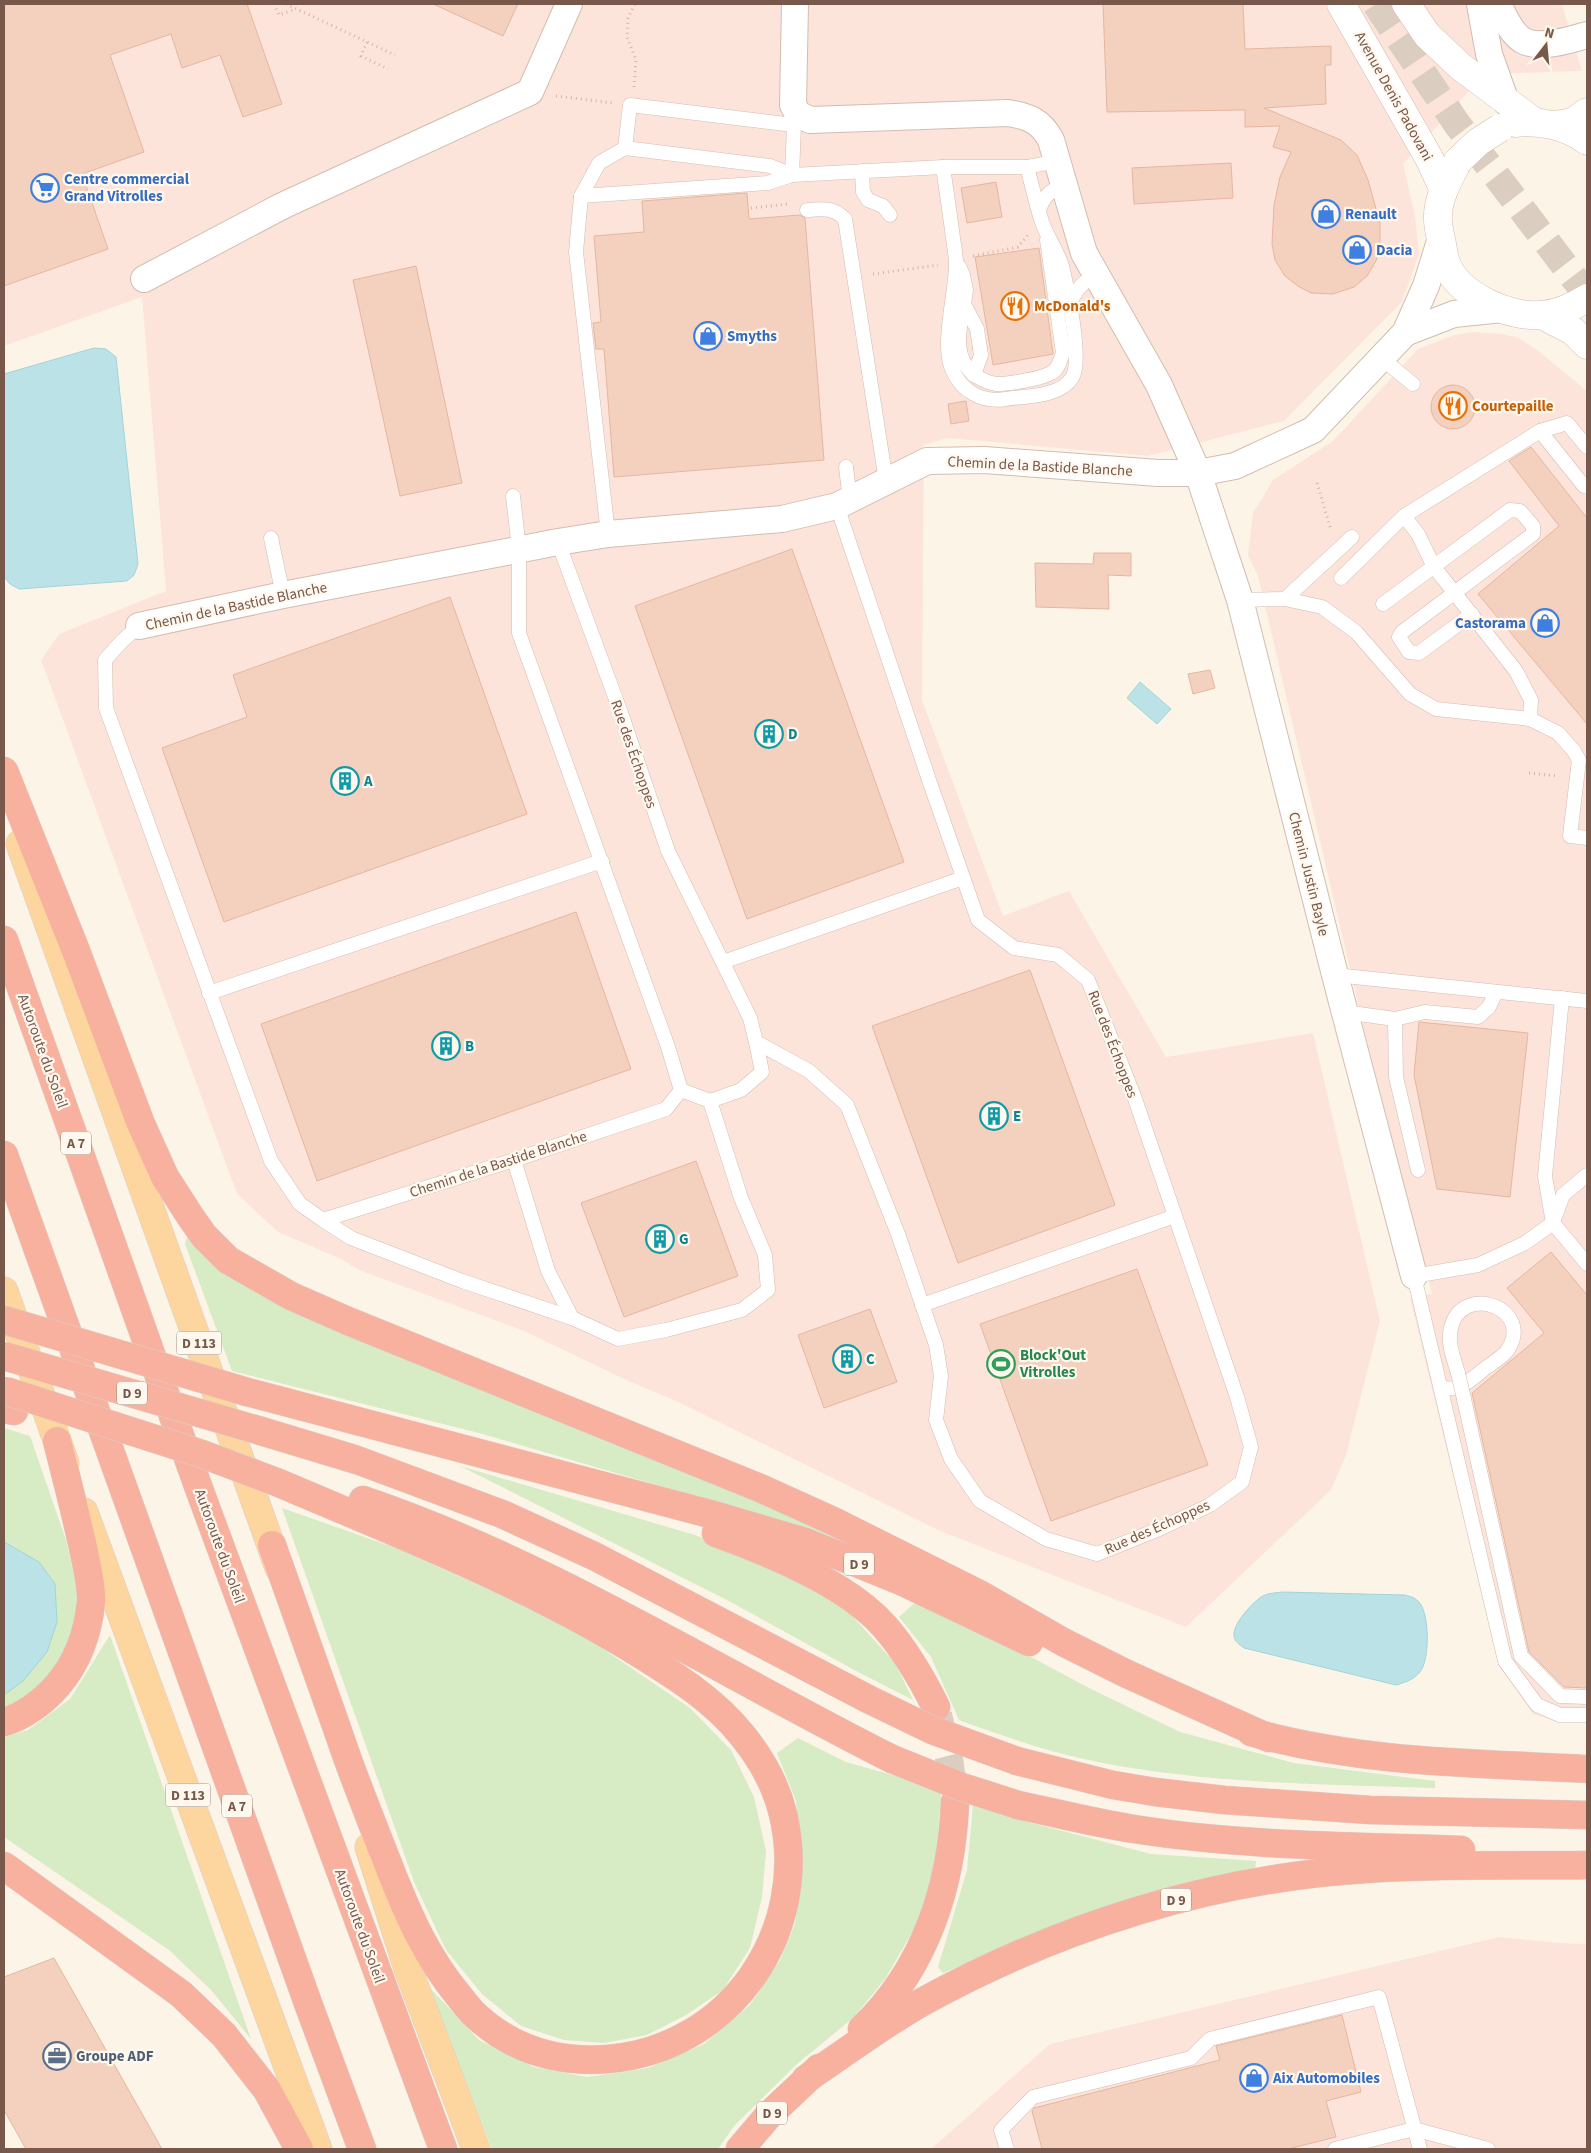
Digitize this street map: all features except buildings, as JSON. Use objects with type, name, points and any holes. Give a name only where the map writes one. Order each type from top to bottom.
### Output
[{"type":"highway","points":[[4,771],[76,951],[141,1124],[165,1177],[204,1236],[228,1260],[291,1296],[348,1321],[760,1488],[833,1521],[981,1595],[1063,1642],[1127,1674],[1269,1738]]},
{"type":"highway","name":"Autoroute du Soleil","points":[[4,940],[201,1495],[443,2149]]},
{"type":"highway","name":"A 7","points":[[4,1155],[362,2149]]},
{"type":"highway","name":"D 9","points":[[4,1320],[247,1392],[710,1514],[806,1542],[901,1581],[1053,1654],[1112,1685],[1152,1702],[1269,1738],[1352,1754],[1433,1761],[1587,1769]]},
{"type":"highway","name":"D 9","points":[[4,1356],[357,1460],[445,1492],[510,1518],[594,1556],[868,1699],[932,1730],[1017,1761],[1113,1785],[1224,1800],[1370,1810],[1587,1815]]},
{"type":"highway","points":[[7,1400],[132,1431],[277,1478],[482,1571],[574,1616],[698,1691],[740,1733],[756,1756],[777,1796],[783,1815],[787,1870],[779,1922],[770,1949],[755,1975],[731,2002],[707,2024],[663,2048],[630,2057],[590,2061],[560,2058],[536,2052],[512,2042],[474,2014],[446,1980],[415,1930],[368,1815],[272,1544]]},
{"type":"highway","points":[[4,1722],[37,1705],[50,1695],[64,1678],[75,1659],[85,1634],[91,1601],[88,1573],[57,1441]]},
{"type":"highway","name":"D 9","points":[[429,1441],[706,1529],[748,1544],[798,1567],[854,1599],[885,1626],[905,1653],[936,1707]]},
{"type":"highway","points":[[277,1478],[312,1483],[431,1525],[537,1572],[674,1642],[830,1728],[892,1759],[962,1787],[1018,1805],[1134,1829],[1192,1836],[1300,1844],[1587,1855]]},
{"type":"highway","points":[[1509,1765],[1587,1765]]},
{"type":"highway","name":"D 9","points":[[740,2149],[769,2115],[864,2027],[891,1997],[917,1956],[932,1924],[944,1887],[953,1836],[955,1802]]},
{"type":"highway","name":"D 9","points":[[806,2079],[922,2002],[971,1977],[1082,1929],[1154,1906],[1231,1887],[1315,1874],[1367,1869],[1587,1865]]},
{"type":"highway","points":[[4,1866],[181,1994],[217,2028],[267,2090],[299,2149]]},
{"type":"main road","name":"Avenue Denis Padovani","points":[[1342,4],[1429,158],[1444,190]]},
{"type":"main road","points":[[1406,4],[1427,35],[1461,68],[1506,102],[1544,123],[1587,140]]},
{"type":"main road","points":[[1579,303],[1542,315],[1526,315],[1502,309],[1478,298],[1459,283],[1447,264],[1438,214],[1444,190],[1458,160],[1478,142],[1500,128],[1516,123],[1572,122],[1587,112]]},
{"type":"main road","points":[[1542,315],[1573,331],[1587,345]]},
{"type":"main road","name":"D 113","points":[[4,798],[272,1544],[408,1969],[476,2149]]},
{"type":"main road","name":"D 113","points":[[4,1291],[57,1441],[318,2149]]},
{"type":"street","points":[[144,279],[282,206],[530,92],[569,4]]},
{"type":"street","points":[[795,4],[793,106],[796,120]]},
{"type":"street","points":[[1480,4],[1489,54],[1506,102]]},
{"type":"street","points":[[1498,4],[1509,26],[1522,40],[1544,45],[1587,35]]},
{"type":"street","name":"Chemin Justin Bayle","points":[[796,120],[1008,113],[1037,121],[1046,130],[1084,253],[1159,385],[1198,472],[1240,600],[1344,1012],[1414,1276]]},
{"type":"street","points":[[1405,332],[1426,286],[1441,238]]},
{"type":"street","points":[[1405,332],[1454,314],[1502,309]]},
{"type":"street","name":"Chemin de la Bastide Blanche","points":[[139,626],[283,595],[558,542],[608,534],[782,520],[844,503],[927,461],[984,460],[1158,473],[1198,472],[1235,466],[1313,430],[1405,332]]},
{"type":"lane","points":[[625,148],[630,105],[796,120],[792,175]]},
{"type":"lane","points":[[608,534],[576,252],[581,196],[599,162],[625,148],[770,166],[792,175]]},
{"type":"lane","points":[[581,196],[768,183],[792,175],[943,167],[1027,167],[1060,173],[1051,191],[1043,198],[1040,214]]},
{"type":"lane","points":[[943,167],[956,261],[947,351],[951,368],[960,382],[972,394],[986,401],[998,401],[1061,388],[1072,378],[1076,365],[1076,348],[1062,267],[1047,237],[1027,167]]},
{"type":"lane","points":[[862,171],[863,192],[868,200],[884,206],[890,214]]},
{"type":"lane","points":[[807,210],[828,208],[838,211],[845,219],[886,482]]},
{"type":"lane","points":[[956,261],[964,275],[966,290],[959,336],[961,361],[974,375],[984,381],[995,384],[1010,383],[1051,373],[1059,366],[1063,353],[1046,246],[1047,237]]},
{"type":"lane","points":[[1069,306],[1074,292],[1096,274]]},
{"type":"lane","points":[[964,304],[977,329],[981,355],[979,366],[974,375]]},
{"type":"lane","points":[[1381,358],[1413,384]]},
{"type":"lane","points":[[1341,578],[1404,516],[1540,431],[1567,423],[1587,446]]},
{"type":"lane","points":[[1540,431],[1584,486]]},
{"type":"lane","name":"Rue des Échoppes","points":[[558,542],[621,713],[668,851],[750,1018],[756,1042],[809,1071],[847,1105],[898,1234],[936,1345],[941,1376],[936,1420],[951,1459],[980,1501],[1046,1539],[1096,1554],[1159,1529],[1210,1505],[1242,1482],[1251,1446],[1237,1397],[1134,1096],[1088,980],[1058,955],[1014,948],[978,920],[844,503],[846,467]]},
{"type":"lane","points":[[513,496],[519,549],[519,633],[668,1047],[681,1090],[710,1101],[741,1090],[762,1072],[756,1042]]},
{"type":"lane","points":[[1383,604],[1510,510],[1520,511],[1533,526],[1533,534],[1402,632],[1399,637],[1409,652],[1419,653],[1472,614]]},
{"type":"lane","points":[[1404,516],[1418,534],[1434,567],[1516,671],[1531,700],[1530,719]]},
{"type":"lane","points":[[1285,599],[1352,537]]},
{"type":"lane","points":[[271,538],[283,595]]},
{"type":"lane","points":[[1240,600],[1285,599],[1322,607],[1356,632],[1410,694],[1436,709],[1530,719],[1558,733],[1574,751],[1579,760],[1570,836],[1587,838]]},
{"type":"lane","name":"Chemin de la Bastide Blanche","points":[[139,626],[122,641],[106,660],[106,708],[271,1161],[300,1204],[323,1220],[514,1160],[666,1109],[681,1090]]},
{"type":"lane","points":[[209,993],[602,861]]},
{"type":"lane","points":[[723,962],[963,878]]},
{"type":"lane","points":[[1335,975],[1587,1001]]},
{"type":"lane","points":[[1344,1012],[1395,1019],[1424,1012],[1478,1016],[1489,1007],[1496,992]]},
{"type":"lane","points":[[1562,998],[1545,1176],[1553,1223],[1587,1264]]},
{"type":"lane","points":[[1395,1019],[1396,1077],[1418,1170]]},
{"type":"lane","points":[[323,1220],[351,1238],[462,1281],[572,1318],[618,1339],[666,1330],[742,1310],[768,1290],[765,1255],[741,1198],[710,1101]]},
{"type":"lane","points":[[514,1160],[548,1271],[572,1318]]},
{"type":"lane","points":[[1587,1175],[1563,1195],[1553,1223],[1525,1243],[1478,1265],[1414,1276],[1505,1662],[1537,1705],[1560,1714],[1587,1715]]},
{"type":"lane","points":[[922,1305],[1175,1216]]},
{"type":"lane","points":[[1440,1387],[1450,1390],[1460,1388],[1506,1352],[1513,1340],[1514,1328],[1506,1315],[1496,1305],[1481,1303],[1468,1306],[1457,1316],[1450,1329],[1451,1345],[1458,1374],[1464,1399],[1521,1656],[1560,1696],[1587,1697]]},
{"type":"lane","points":[[1458,1457],[1465,1467],[1474,1472]]},
{"type":"lane","points":[[1007,2149],[1002,2130],[1033,2097],[1191,2058],[1210,2039],[1379,1997],[1420,2149]]},
{"type":"lane","points":[[1335,2149],[1414,2129],[1488,2149]]},
{"type":"path","points":[[274,4],[279,15],[296,9]]},
{"type":"path","points":[[286,4],[395,55]]},
{"type":"path","points":[[530,92],[630,105],[634,95],[636,60],[627,37],[628,18],[635,4]]},
{"type":"path","points":[[367,42],[361,56],[388,69]]},
{"type":"path","points":[[872,274],[956,261],[977,254],[1018,247],[1040,214]]},
{"type":"path","points":[[1317,483],[1337,550]]},
{"type":"shaded area","points":[[4,4],[1562,4],[1582,71],[1484,74],[1403,164],[1415,215],[1419,254],[1402,302],[1284,421],[1148,456],[947,438],[924,445],[922,700],[1003,916],[1069,891],[1166,1057],[1313,1033],[1380,1321],[1346,1455],[1331,1490],[1186,1627],[940,1531],[676,1401],[628,1381],[524,1331],[359,1270],[343,1260],[278,1232],[237,1194],[41,660],[59,634],[166,591],[142,297],[4,346]]},
{"type":"shaded area","points":[[1475,332],[1517,337],[1537,350],[1587,391],[1587,1722],[1559,1722],[1533,1714],[1499,1666],[1410,1298],[1432,1294],[1363,1025],[1258,576],[1248,555],[1253,513],[1273,480],[1333,441],[1418,349],[1454,335]]},
{"type":"shaded area","points":[[1499,1937],[1587,1944],[1587,2149],[931,2149],[1050,2044]]},
{"type":"green space","points":[[187,1238],[851,1539],[849,1547],[763,1516],[479,1433],[232,1371],[185,1244]]},
{"type":"green space","points":[[4,1428],[30,1436],[66,1540],[77,1589],[76,1623],[65,1656],[44,1684],[4,1709]]},
{"type":"green space","points":[[460,1466],[695,1535],[783,1571],[845,1608],[895,1663],[913,1700],[727,1600]]},
{"type":"green space","points":[[282,1508],[396,1548],[528,1607],[599,1646],[690,1708],[731,1750],[754,1797],[766,1851],[762,1897],[750,1948],[723,1990],[686,2015],[647,2035],[604,2043],[564,2040],[521,2026],[482,1994],[446,1950],[414,1882]]},
{"type":"green space","points":[[920,1598],[1091,1689],[1180,1732],[1294,1763],[1435,1781],[1435,1788],[1303,1784],[1171,1774],[1084,1759],[964,1722],[959,1720],[931,1657],[899,1617]]},
{"type":"green space","points":[[110,1635],[251,2039],[212,1991],[169,1950],[4,1837],[4,1737],[28,1730],[70,1699]]},
{"type":"green space","points":[[798,1738],[846,1762],[896,1776],[941,1794],[936,1862],[917,1924],[885,1979],[853,2018],[797,2064],[734,2126],[718,2149],[492,2149],[429,1987],[479,2040],[534,2067],[587,2077],[648,2068],[704,2044],[750,2005],[780,1960],[795,1924],[803,1864],[796,1801],[777,1753]]},
{"type":"green space","points":[[973,1805],[1009,1817],[1151,1854],[1256,1861],[1255,1871],[1059,1927],[943,1973],[938,1967],[967,1870]]},
{"type":"water","points":[[94,348],[106,349],[116,357],[138,564],[134,575],[127,581],[19,589],[10,584],[4,577],[4,374]]},
{"type":"water","points":[[1140,682],[1171,709],[1157,724],[1127,698]]},
{"type":"water","points":[[4,1542],[39,1562],[55,1584],[57,1622],[47,1652],[23,1681],[4,1695]]},
{"type":"water","points":[[1282,1592],[1410,1596],[1418,1601],[1422,1607],[1427,1625],[1426,1657],[1420,1672],[1412,1679],[1396,1685],[1244,1648],[1236,1641],[1234,1636],[1234,1631],[1240,1620],[1249,1608],[1263,1596]]},
{"type":"tunnel","points":[[1376,4],[1457,124],[1587,295]]},
{"type":"tunnel","points":[[938,1715],[949,1758],[955,1802]]},
{"type":"place","name":"Centre commercial Grand Vitrolles","points":[[45,188]]},
{"type":"place","name":"Renault","points":[[1326,214]]},
{"type":"place","name":"Dacia","points":[[1357,250]]},
{"type":"place","name":"McDonald's","points":[[1015,306]]},
{"type":"place","name":"Smyths","points":[[708,336]]},
{"type":"place","name":"Courtepaille","points":[[1453,406]]},
{"type":"place","name":"Castorama","points":[[1545,623]]},
{"type":"place","name":"D","points":[[769,734]]},
{"type":"place","name":"A","points":[[345,781]]},
{"type":"place","name":"B","points":[[446,1046]]},
{"type":"place","name":"E","points":[[994,1116]]},
{"type":"place","name":"G","points":[[660,1239]]},
{"type":"place","name":"C","points":[[847,1359]]},
{"type":"place","name":"Block'Out Vitrolles","points":[[1001,1364]]},
{"type":"place","name":"Groupe ADF","points":[[57,2056]]},
{"type":"place","name":"Aix Automobiles","points":[[1254,2078]]}]
